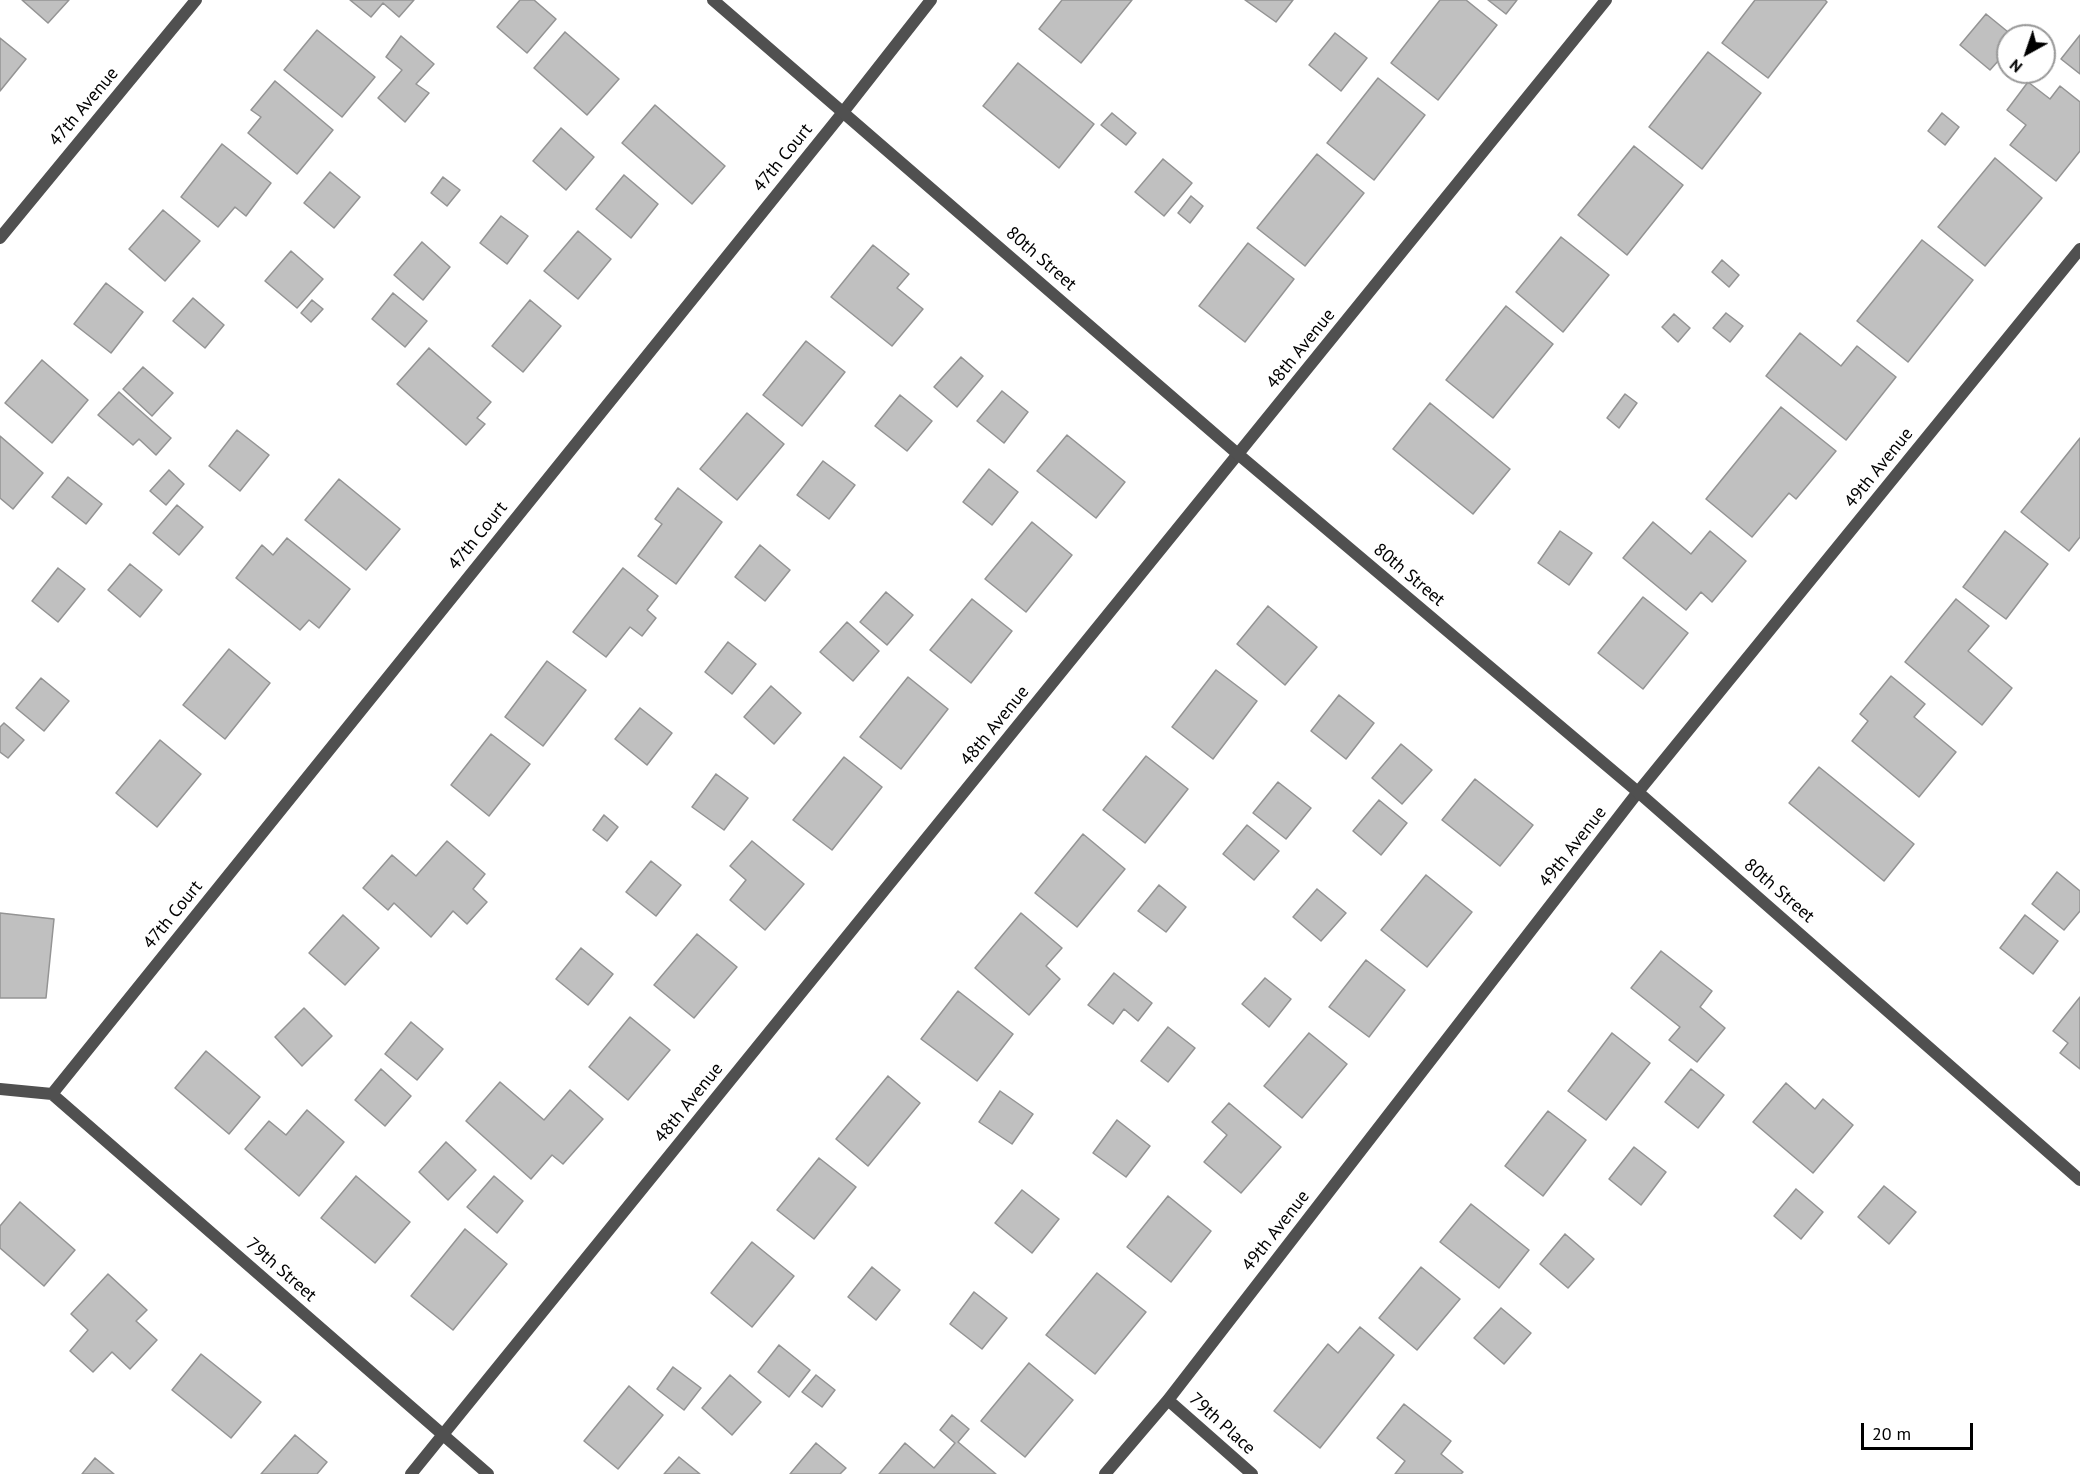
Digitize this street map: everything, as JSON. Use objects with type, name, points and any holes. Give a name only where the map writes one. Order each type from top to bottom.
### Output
[{"type":"street","name":"47th Avenue","points":[[0,238],[196,0]]},
{"type":"street","name":"80th Street","points":[[713,0],[1239,455],[1638,792],[2080,1180]]},
{"type":"street","name":"47th Court","points":[[52,1094],[931,0]]},
{"type":"street","name":"48th Avenue","points":[[411,1474],[1606,0]]},
{"type":"street","name":"49th Avenue","points":[[1105,1474],[1168,1400],[1638,792],[2080,249]]},
{"type":"street","points":[[0,1089],[52,1094]]},
{"type":"street","name":"79th Street","points":[[52,1094],[488,1474]]},
{"type":"street","name":"79th Place","points":[[1168,1400],[1252,1474]]},
{"type":"building","points":[[22,0],[69,0],[48,23]]},
{"type":"building","points":[[350,0],[414,0],[399,17],[383,3],[371,17]]},
{"type":"building","points":[[520,0],[534,0],[556,19],[527,53],[497,27]]},
{"type":"building","points":[[1062,0],[1132,0],[1081,63],[1039,29]]},
{"type":"building","points":[[1245,0],[1293,0],[1276,22]]},
{"type":"building","points":[[1440,0],[1466,0],[1497,25],[1438,100],[1391,63]]},
{"type":"building","points":[[1488,0],[1517,0],[1506,14]]},
{"type":"building","points":[[1755,0],[1825,0],[1827,2],[1768,78],[1722,43]]},
{"type":"building","points":[[1986,14],[1998,24],[1996,24],[1996,63],[1990,70],[1960,45]]},
{"type":"building","points":[[317,30],[375,77],[342,117],[284,70]]},
{"type":"building","points":[[565,32],[619,79],[587,115],[534,68]]},
{"type":"building","points":[[1335,33],[1367,58],[1341,91],[1309,65]]},
{"type":"building","points":[[2080,35],[2080,74],[2061,59]]},
{"type":"building","points":[[401,36],[434,64],[416,84],[429,93],[405,122],[378,98],[402,70],[386,57]]},
{"type":"building","points":[[0,38],[26,59],[0,91]]},
{"type":"building","points":[[1708,52],[1761,93],[1702,169],[1649,127]]},
{"type":"building","points":[[1018,63],[1094,124],[1059,168],[983,106]]},
{"type":"building","points":[[1378,78],[1425,115],[1374,180],[1327,143]]},
{"type":"building","points":[[275,81],[333,130],[297,174],[248,133],[261,117],[251,110]]},
{"type":"building","points":[[2026,84],[2031,84],[2050,99],[2060,86],[2080,102],[2080,151],[2056,181],[2010,145],[2026,125],[2007,110]]},
{"type":"building","points":[[655,105],[725,166],[692,204],[622,143]]},
{"type":"building","points":[[1112,113],[1136,133],[1126,145],[1101,125]]},
{"type":"building","points":[[1942,113],[1959,127],[1945,145],[1928,131]]},
{"type":"building","points":[[561,128],[594,157],[566,190],[533,161]]},
{"type":"building","points":[[222,144],[271,183],[246,216],[235,207],[218,227],[181,197]]},
{"type":"building","points":[[1634,146],[1683,185],[1627,255],[1578,215]]},
{"type":"building","points":[[1317,154],[1364,193],[1305,266],[1257,228]]},
{"type":"building","points":[[1995,158],[2042,198],[1985,266],[1938,227]]},
{"type":"building","points":[[1163,159],[1192,183],[1164,216],[1135,192]]},
{"type":"building","points":[[330,172],[360,197],[334,228],[304,203]]},
{"type":"building","points":[[624,175],[658,204],[631,238],[596,209]]},
{"type":"building","points":[[443,177],[460,190],[447,206],[431,193]]},
{"type":"building","points":[[1191,196],[1203,206],[1190,223],[1178,213]]},
{"type":"building","points":[[163,210],[200,241],[165,281],[129,249]]},
{"type":"building","points":[[501,216],[528,236],[507,264],[480,243]]},
{"type":"building","points":[[578,231],[611,259],[578,299],[544,271]]},
{"type":"building","points":[[1561,237],[1609,275],[1563,332],[1516,292]]},
{"type":"building","points":[[1922,240],[1973,280],[1908,362],[1857,321]]},
{"type":"building","points":[[422,242],[450,267],[423,300],[394,275]]},
{"type":"building","points":[[1248,243],[1294,279],[1245,342],[1199,306]]},
{"type":"building","points":[[873,245],[909,274],[897,288],[923,309],[892,346],[831,297]]},
{"type":"building","points":[[291,251],[323,279],[297,308],[265,281]]},
{"type":"building","points":[[1722,260],[1739,275],[1729,287],[1712,272]]},
{"type":"building","points":[[106,283],[143,312],[111,353],[74,324]]},
{"type":"building","points":[[393,293],[427,321],[405,347],[372,319]]},
{"type":"building","points":[[193,298],[224,325],[205,348],[173,321]]},
{"type":"building","points":[[312,300],[323,309],[311,322],[301,313]]},
{"type":"building","points":[[530,300],[561,326],[523,372],[492,346]]},
{"type":"building","points":[[1506,306],[1553,344],[1493,418],[1446,380]]},
{"type":"building","points":[[1726,313],[1743,326],[1730,342],[1713,328]]},
{"type":"building","points":[[1674,314],[1690,328],[1678,342],[1662,327]]},
{"type":"building","points":[[1800,333],[1841,366],[1857,346],[1896,377],[1846,440],[1766,376]]},
{"type":"building","points":[[806,341],[845,372],[802,426],[763,395]]},
{"type":"building","points":[[429,348],[491,402],[477,418],[485,424],[466,445],[397,384]]},
{"type":"building","points":[[961,357],[983,376],[957,407],[934,387]]},
{"type":"building","points":[[42,360],[88,400],[52,443],[5,403]]},
{"type":"building","points":[[143,367],[173,393],[152,416],[123,389]]},
{"type":"building","points":[[1002,391],[1028,412],[1004,443],[977,421]]},
{"type":"building","points":[[119,392],[171,438],[156,455],[139,439],[133,445],[98,415]]},
{"type":"building","points":[[1625,394],[1637,403],[1619,428],[1607,418]]},
{"type":"building","points":[[900,395],[932,421],[907,451],[875,426]]},
{"type":"building","points":[[1430,403],[1510,469],[1473,514],[1393,449]]},
{"type":"building","points":[[1781,407],[1836,451],[1796,499],[1789,493],[1752,537],[1706,499]]},
{"type":"building","points":[[747,413],[784,444],[737,500],[700,469]]},
{"type":"building","points":[[237,430],[269,455],[240,491],[209,466]]},
{"type":"building","points":[[1067,435],[1125,482],[1096,518],[1037,471]]},
{"type":"building","points":[[0,436],[43,473],[13,509],[0,498]]},
{"type":"building","points":[[2080,438],[2080,537],[2069,551],[2021,512]]},
{"type":"building","points":[[823,461],[855,485],[829,519],[797,495]]},
{"type":"building","points":[[989,469],[1018,492],[992,525],[963,502]]},
{"type":"building","points":[[169,470],[184,484],[166,505],[150,491]]},
{"type":"building","points":[[68,477],[102,504],[86,524],[52,497]]},
{"type":"building","points":[[339,479],[400,529],[366,570],[305,520]]},
{"type":"building","points":[[678,488],[722,522],[676,584],[638,556],[662,524],[655,519]]},
{"type":"building","points":[[177,505],[203,527],[179,555],[153,533]]},
{"type":"building","points":[[1032,522],[1072,555],[1026,612],[985,579]]},
{"type":"building","points":[[1653,522],[1691,554],[1710,531],[1746,561],[1712,602],[1701,592],[1686,610],[1623,558]]},
{"type":"building","points":[[1560,531],[1592,553],[1569,585],[1538,563]]},
{"type":"building","points":[[2005,531],[2048,564],[2006,619],[1963,587]]},
{"type":"building","points":[[287,538],[350,589],[319,628],[309,620],[300,630],[236,578],[262,545],[273,555]]},
{"type":"building","points":[[760,545],[790,570],[765,601],[735,577]]},
{"type":"building","points":[[130,564],[162,590],[140,617],[108,590]]},
{"type":"building","points":[[58,568],[85,589],[58,622],[32,601]]},
{"type":"building","points":[[623,568],[658,596],[647,610],[656,618],[642,636],[630,627],[606,657],[573,632]]},
{"type":"building","points":[[886,592],[913,615],[887,645],[860,622]]},
{"type":"building","points":[[1643,597],[1688,633],[1643,689],[1598,653]]},
{"type":"building","points":[[972,599],[1012,631],[971,683],[930,650]]},
{"type":"building","points":[[1956,599],[1989,626],[1968,651],[2012,688],[1982,725],[1905,662]]},
{"type":"building","points":[[1268,606],[1317,647],[1285,685],[1237,644]]},
{"type":"building","points":[[847,622],[879,651],[853,681],[820,652]]},
{"type":"building","points":[[728,642],[756,664],[732,694],[705,672]]},
{"type":"building","points":[[229,649],[270,683],[225,739],[183,705]]},
{"type":"building","points":[[547,661],[586,690],[543,746],[505,717]]},
{"type":"building","points":[[1216,670],[1257,701],[1213,759],[1172,727]]},
{"type":"building","points":[[1891,676],[1925,704],[1914,717],[1956,752],[1919,797],[1852,741],[1868,721],[1860,714]]},
{"type":"building","points":[[908,677],[948,709],[901,769],[860,737]]},
{"type":"building","points":[[41,678],[69,701],[44,731],[16,708]]},
{"type":"building","points":[[771,686],[801,713],[774,744],[744,717]]},
{"type":"building","points":[[1339,695],[1374,723],[1346,759],[1311,731]]},
{"type":"building","points":[[640,708],[672,733],[647,765],[615,739]]},
{"type":"building","points":[[4,723],[24,740],[8,758],[0,752],[0,727]]},
{"type":"building","points":[[491,734],[530,764],[489,816],[451,785]]},
{"type":"building","points":[[160,740],[201,774],[157,827],[116,793]]},
{"type":"building","points":[[1401,744],[1432,770],[1402,804],[1372,778]]},
{"type":"building","points":[[1146,756],[1188,789],[1145,843],[1103,810]]},
{"type":"building","points":[[844,757],[882,787],[832,850],[793,820]]},
{"type":"building","points":[[1819,767],[1914,844],[1884,881],[1789,803]]},
{"type":"building","points":[[716,774],[748,798],[724,830],[692,807]]},
{"type":"building","points":[[1475,779],[1533,825],[1500,866],[1442,820]]},
{"type":"building","points":[[1278,782],[1311,808],[1286,839],[1253,813]]},
{"type":"building","points":[[1379,800],[1407,823],[1381,855],[1353,831]]},
{"type":"building","points":[[604,815],[618,827],[607,841],[593,830]]},
{"type":"building","points":[[1247,825],[1279,851],[1254,880],[1223,854]]},
{"type":"building","points":[[1083,834],[1125,869],[1077,927],[1035,893]]},
{"type":"building","points":[[447,841],[485,874],[473,889],[487,902],[467,924],[453,911],[431,937],[394,903],[388,910],[363,888],[392,855],[416,876]]},
{"type":"building","points":[[752,841],[804,884],[765,930],[730,900],[746,880],[730,866]]},
{"type":"building","points":[[651,861],[681,885],[656,916],[626,892]]},
{"type":"building","points":[[2057,872],[2080,891],[2080,911],[2064,930],[2032,904]]},
{"type":"building","points":[[1426,875],[1472,912],[1427,967],[1381,930]]},
{"type":"building","points":[[1159,885],[1186,907],[1166,932],[1138,911]]},
{"type":"building","points":[[1317,889],[1346,913],[1321,941],[1293,917]]},
{"type":"building","points":[[0,913],[54,919],[46,998],[0,998]]},
{"type":"building","points":[[1021,913],[1062,948],[1046,966],[1060,979],[1029,1015],[975,968]]},
{"type":"building","points":[[343,915],[379,948],[345,985],[309,953]]},
{"type":"building","points":[[2025,915],[2058,941],[2033,974],[2000,948]]},
{"type":"building","points":[[697,934],[737,967],[694,1018],[654,985]]},
{"type":"building","points":[[581,948],[613,974],[588,1005],[556,979]]},
{"type":"building","points":[[1661,951],[1712,991],[1700,1007],[1725,1028],[1697,1062],[1669,1040],[1680,1027],[1631,988]]},
{"type":"building","points":[[1366,960],[1405,990],[1369,1037],[1329,1007]]},
{"type":"building","points":[[1114,973],[1152,1003],[1138,1021],[1124,1009],[1113,1024],[1088,1005]]},
{"type":"building","points":[[1265,978],[1291,999],[1269,1027],[1242,1004]]},
{"type":"building","points":[[958,991],[1013,1034],[977,1081],[921,1039]]},
{"type":"building","points":[[2080,997],[2080,1069],[2060,1053],[2068,1043],[2053,1031]]},
{"type":"building","points":[[304,1008],[332,1036],[302,1066],[275,1037]]},
{"type":"building","points":[[630,1017],[670,1050],[628,1100],[589,1067]]},
{"type":"building","points":[[411,1022],[443,1049],[417,1080],[385,1054]]},
{"type":"building","points":[[1168,1027],[1195,1048],[1168,1082],[1141,1061]]},
{"type":"building","points":[[1309,1033],[1347,1064],[1302,1118],[1264,1086]]},
{"type":"building","points":[[1612,1033],[1650,1063],[1606,1120],[1568,1091]]},
{"type":"building","points":[[206,1051],[260,1097],[229,1134],[175,1088]]},
{"type":"building","points":[[381,1069],[411,1096],[385,1126],[355,1100]]},
{"type":"building","points":[[1691,1069],[1724,1095],[1698,1128],[1665,1102]]},
{"type":"building","points":[[888,1076],[920,1103],[868,1166],[836,1139]]},
{"type":"building","points":[[500,1082],[544,1120],[570,1090],[603,1119],[563,1164],[552,1155],[531,1179],[466,1121]]},
{"type":"building","points":[[1786,1083],[1815,1109],[1823,1099],[1853,1125],[1813,1173],[1753,1122]]},
{"type":"building","points":[[1000,1091],[1033,1114],[1012,1144],[979,1122]]},
{"type":"building","points":[[1229,1103],[1281,1147],[1241,1193],[1204,1162],[1227,1135],[1212,1122]]},
{"type":"building","points":[[307,1110],[344,1142],[299,1196],[245,1149],[269,1121],[286,1135]]},
{"type":"building","points":[[1548,1111],[1586,1140],[1543,1196],[1505,1166]]},
{"type":"building","points":[[1117,1120],[1150,1146],[1126,1177],[1093,1153]]},
{"type":"building","points":[[446,1142],[476,1170],[448,1200],[419,1172]]},
{"type":"building","points":[[1634,1147],[1666,1172],[1641,1205],[1609,1179]]},
{"type":"building","points":[[819,1158],[856,1187],[814,1239],[777,1210]]},
{"type":"building","points":[[356,1176],[410,1222],[375,1263],[321,1218]]},
{"type":"building","points":[[494,1176],[523,1201],[497,1233],[467,1207]]},
{"type":"building","points":[[1884,1186],[1916,1212],[1889,1244],[1858,1217]]},
{"type":"building","points":[[1796,1189],[1823,1212],[1801,1239],[1774,1216]]},
{"type":"building","points":[[1022,1190],[1059,1219],[1032,1253],[995,1223]]},
{"type":"building","points":[[1168,1196],[1211,1231],[1171,1282],[1127,1247]]},
{"type":"building","points":[[20,1202],[75,1250],[44,1286],[0,1248],[0,1226]]},
{"type":"building","points":[[1471,1204],[1529,1250],[1499,1288],[1440,1242]]},
{"type":"building","points":[[465,1229],[507,1264],[453,1330],[411,1296]]},
{"type":"building","points":[[1565,1234],[1594,1259],[1568,1288],[1540,1264]]},
{"type":"building","points":[[752,1242],[794,1276],[752,1327],[711,1293]]},
{"type":"building","points":[[872,1267],[900,1290],[876,1320],[848,1297]]},
{"type":"building","points":[[1421,1267],[1460,1299],[1417,1350],[1379,1318]]},
{"type":"building","points":[[1097,1273],[1146,1312],[1095,1374],[1046,1335]]},
{"type":"building","points":[[108,1274],[147,1310],[136,1321],[157,1340],[130,1369],[112,1352],[93,1372],[70,1351],[88,1330],[71,1314]]},
{"type":"building","points":[[974,1292],[1007,1318],[982,1349],[950,1324]]},
{"type":"building","points":[[1501,1308],[1531,1333],[1504,1364],[1474,1338]]},
{"type":"building","points":[[1360,1327],[1394,1355],[1320,1448],[1274,1411],[1328,1344],[1338,1353]]},
{"type":"building","points":[[779,1345],[810,1370],[789,1397],[758,1372]]},
{"type":"building","points":[[201,1354],[261,1402],[231,1438],[172,1390]]},
{"type":"building","points":[[1029,1363],[1073,1400],[1025,1457],[981,1421]]},
{"type":"building","points":[[673,1367],[701,1388],[684,1410],[657,1389]]},
{"type":"building","points":[[730,1375],[761,1402],[732,1435],[702,1408]]},
{"type":"building","points":[[816,1375],[835,1390],[822,1407],[802,1392]]},
{"type":"building","points":[[629,1386],[663,1415],[618,1469],[584,1441]]},
{"type":"building","points":[[1404,1404],[1451,1441],[1441,1454],[1463,1472],[1461,1474],[1395,1474],[1405,1461],[1377,1438]]},
{"type":"building","points":[[952,1415],[969,1429],[958,1442],[996,1474],[879,1474],[905,1443],[934,1468],[955,1443],[940,1430]]},
{"type":"building","points":[[295,1435],[327,1462],[317,1474],[261,1474]]},
{"type":"building","points":[[816,1443],[846,1468],[840,1474],[790,1474]]},
{"type":"building","points":[[679,1457],[700,1474],[664,1474]]},
{"type":"building","points":[[95,1458],[114,1474],[82,1474]]}]
